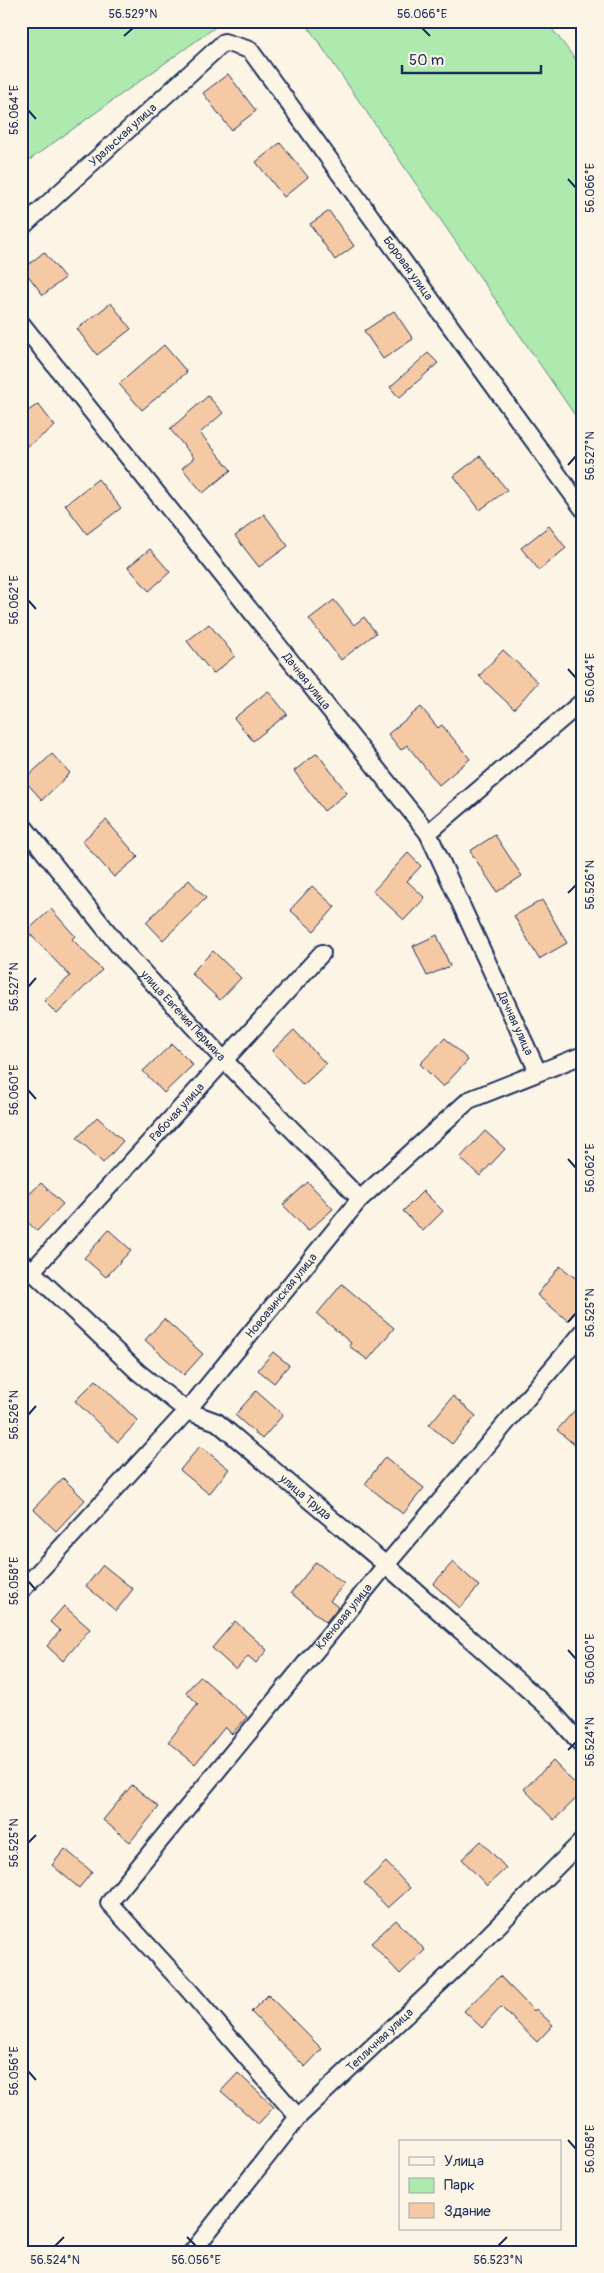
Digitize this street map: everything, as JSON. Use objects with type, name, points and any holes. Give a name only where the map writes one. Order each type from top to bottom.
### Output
[{"type":"street","name":"Уральская улица","points":[[21,228],[224,42]]},
{"type":"street","name":"Боровая улица","points":[[224,42],[250,50],[583,509]]},
{"type":"street","name":"Дачная улица","points":[[21,323],[428,833],[538,1072]]},
{"type":"street","points":[[428,833],[583,701]]},
{"type":"street","name":"улица Евгения Пермяка","points":[[21,823],[118,945],[224,1060],[360,1199]]},
{"type":"street","name":"Рабочая улица","points":[[27,1266],[224,1060],[322,953]]},
{"type":"street","name":"Новоазинская улица","points":[[21,1591],[187,1411],[360,1199],[469,1100],[583,1055]]},
{"type":"street","name":"улица Труда","points":[[27,1266],[138,1372],[187,1411],[217,1422],[386,1565],[551,1710],[583,1746]]},
{"type":"street","name":"Кленовая улица","points":[[298,2117],[186,1987],[109,1903],[386,1565],[583,1332]]},
{"type":"street","name":"Тепличная улица","points":[[192,2252],[298,2117],[458,1966],[583,1840]]},
{"type":"green space","points":[[21,21],[224,21],[21,166]]},
{"type":"green space","points":[[304,21],[546,21],[583,69],[583,427]]},
{"type":"building","points":[[228,74],[256,111],[231,130],[203,93]]},
{"type":"building","points":[[280,143],[308,177],[284,197],[256,162]]},
{"type":"building","points":[[329,211],[354,246],[335,260],[310,224]]},
{"type":"building","points":[[44,252],[65,278],[43,295],[23,269]]},
{"type":"building","points":[[111,303],[131,329],[97,355],[77,329]]},
{"type":"building","points":[[394,311],[413,339],[383,359],[364,331]]},
{"type":"building","points":[[164,345],[187,372],[142,410],[119,384]]},
{"type":"building","points":[[428,353],[438,363],[399,398],[390,387]]},
{"type":"building","points":[[208,396],[223,413],[200,433],[231,470],[203,493],[182,468],[194,458],[170,429]]},
{"type":"building","points":[[38,404],[55,426],[28,446],[21,437],[21,416]]},
{"type":"building","points":[[480,456],[507,490],[480,510],[454,476]]},
{"type":"building","points":[[98,479],[121,508],[87,534],[65,505]]},
{"type":"building","points":[[264,514],[288,546],[259,567],[235,536]]},
{"type":"building","points":[[549,526],[566,548],[539,570],[521,548]]},
{"type":"building","points":[[150,549],[170,572],[149,591],[128,567]]},
{"type":"building","points":[[334,600],[354,625],[364,617],[376,633],[341,660],[309,619]]},
{"type":"building","points":[[209,624],[235,656],[213,674],[187,641]]},
{"type":"building","points":[[503,650],[538,682],[514,709],[479,676]]},
{"type":"building","points":[[268,691],[287,714],[253,741],[234,718]]},
{"type":"building","points":[[421,707],[438,728],[442,725],[470,759],[439,785],[407,745],[401,750],[388,734]]},
{"type":"building","points":[[317,753],[347,793],[324,811],[294,771]]},
{"type":"building","points":[[52,754],[70,773],[42,800],[24,780]]},
{"type":"building","points":[[106,820],[138,857],[114,877],[82,841]]},
{"type":"building","points":[[495,835],[522,876],[497,892],[470,851]]},
{"type":"building","points":[[408,853],[421,866],[407,881],[425,898],[404,920],[373,891]]},
{"type":"building","points":[[189,880],[206,898],[163,940],[146,922]]},
{"type":"building","points":[[312,886],[335,907],[314,931],[290,910]]},
{"type":"building","points":[[542,900],[567,943],[539,959],[514,916]]},
{"type":"building","points":[[51,909],[75,936],[72,939],[102,970],[57,1014],[44,1001],[70,976],[27,931]]},
{"type":"building","points":[[437,935],[450,966],[427,976],[413,946]]},
{"type":"building","points":[[213,951],[241,978],[220,1000],[191,973]]},
{"type":"building","points":[[294,1030],[326,1064],[303,1085],[272,1051]]},
{"type":"building","points":[[445,1038],[468,1060],[443,1087],[420,1064]]},
{"type":"building","points":[[172,1044],[193,1065],[164,1093],[143,1071]]},
{"type":"building","points":[[97,1117],[123,1141],[103,1163],[77,1138]]},
{"type":"building","points":[[485,1131],[505,1149],[480,1176],[460,1158]]},
{"type":"building","points":[[308,1182],[333,1209],[308,1231],[283,1205]]},
{"type":"building","points":[[41,1183],[63,1204],[37,1231],[21,1216],[21,1202]]},
{"type":"building","points":[[423,1191],[443,1211],[423,1231],[403,1211]]},
{"type":"building","points":[[109,1230],[131,1250],[106,1277],[84,1258]]},
{"type":"building","points":[[560,1266],[583,1284],[583,1303],[568,1321],[537,1295]]},
{"type":"building","points":[[342,1284],[394,1328],[368,1360],[349,1346],[351,1343],[317,1314]]},
{"type":"building","points":[[164,1319],[203,1354],[184,1375],[145,1340]]},
{"type":"building","points":[[273,1352],[289,1365],[274,1383],[258,1370]]},
{"type":"building","points":[[96,1380],[138,1421],[118,1442],[75,1401]]},
{"type":"building","points":[[256,1391],[283,1415],[262,1439],[235,1415]]},
{"type":"building","points":[[453,1396],[476,1416],[452,1444],[429,1425]]},
{"type":"building","points":[[583,1401],[583,1452],[557,1430]]},
{"type":"building","points":[[200,1446],[229,1469],[209,1494],[180,1470]]},
{"type":"building","points":[[385,1457],[424,1488],[403,1514],[365,1484]]},
{"type":"building","points":[[63,1478],[85,1500],[56,1531],[33,1509]]},
{"type":"building","points":[[316,1562],[344,1584],[330,1601],[338,1607],[326,1622],[291,1593]]},
{"type":"building","points":[[453,1562],[479,1586],[460,1608],[433,1584]]},
{"type":"building","points":[[103,1565],[133,1589],[116,1611],[86,1586]]},
{"type":"building","points":[[64,1606],[90,1629],[63,1661],[47,1646],[60,1631],[50,1622]]},
{"type":"building","points":[[235,1621],[267,1650],[256,1663],[248,1656],[236,1670],[212,1648]]},
{"type":"building","points":[[200,1676],[247,1717],[232,1734],[225,1727],[195,1764],[168,1742],[198,1704],[186,1692]]},
{"type":"building","points":[[553,1761],[583,1792],[554,1820],[524,1789]]},
{"type":"building","points":[[132,1785],[159,1807],[130,1842],[103,1820]]},
{"type":"building","points":[[481,1841],[506,1868],[487,1886],[462,1859]]},
{"type":"building","points":[[65,1849],[92,1872],[79,1888],[52,1865]]},
{"type":"building","points":[[386,1862],[410,1888],[388,1908],[364,1883]]},
{"type":"building","points":[[396,1920],[425,1950],[400,1974],[371,1943]]},
{"type":"building","points":[[500,1976],[534,2011],[536,2009],[553,2025],[537,2042],[501,2007],[482,2028],[464,2011]]},
{"type":"building","points":[[268,1995],[322,2049],[305,2067],[251,2012]]},
{"type":"building","points":[[238,2073],[274,2107],[258,2124],[221,2091]]}]
